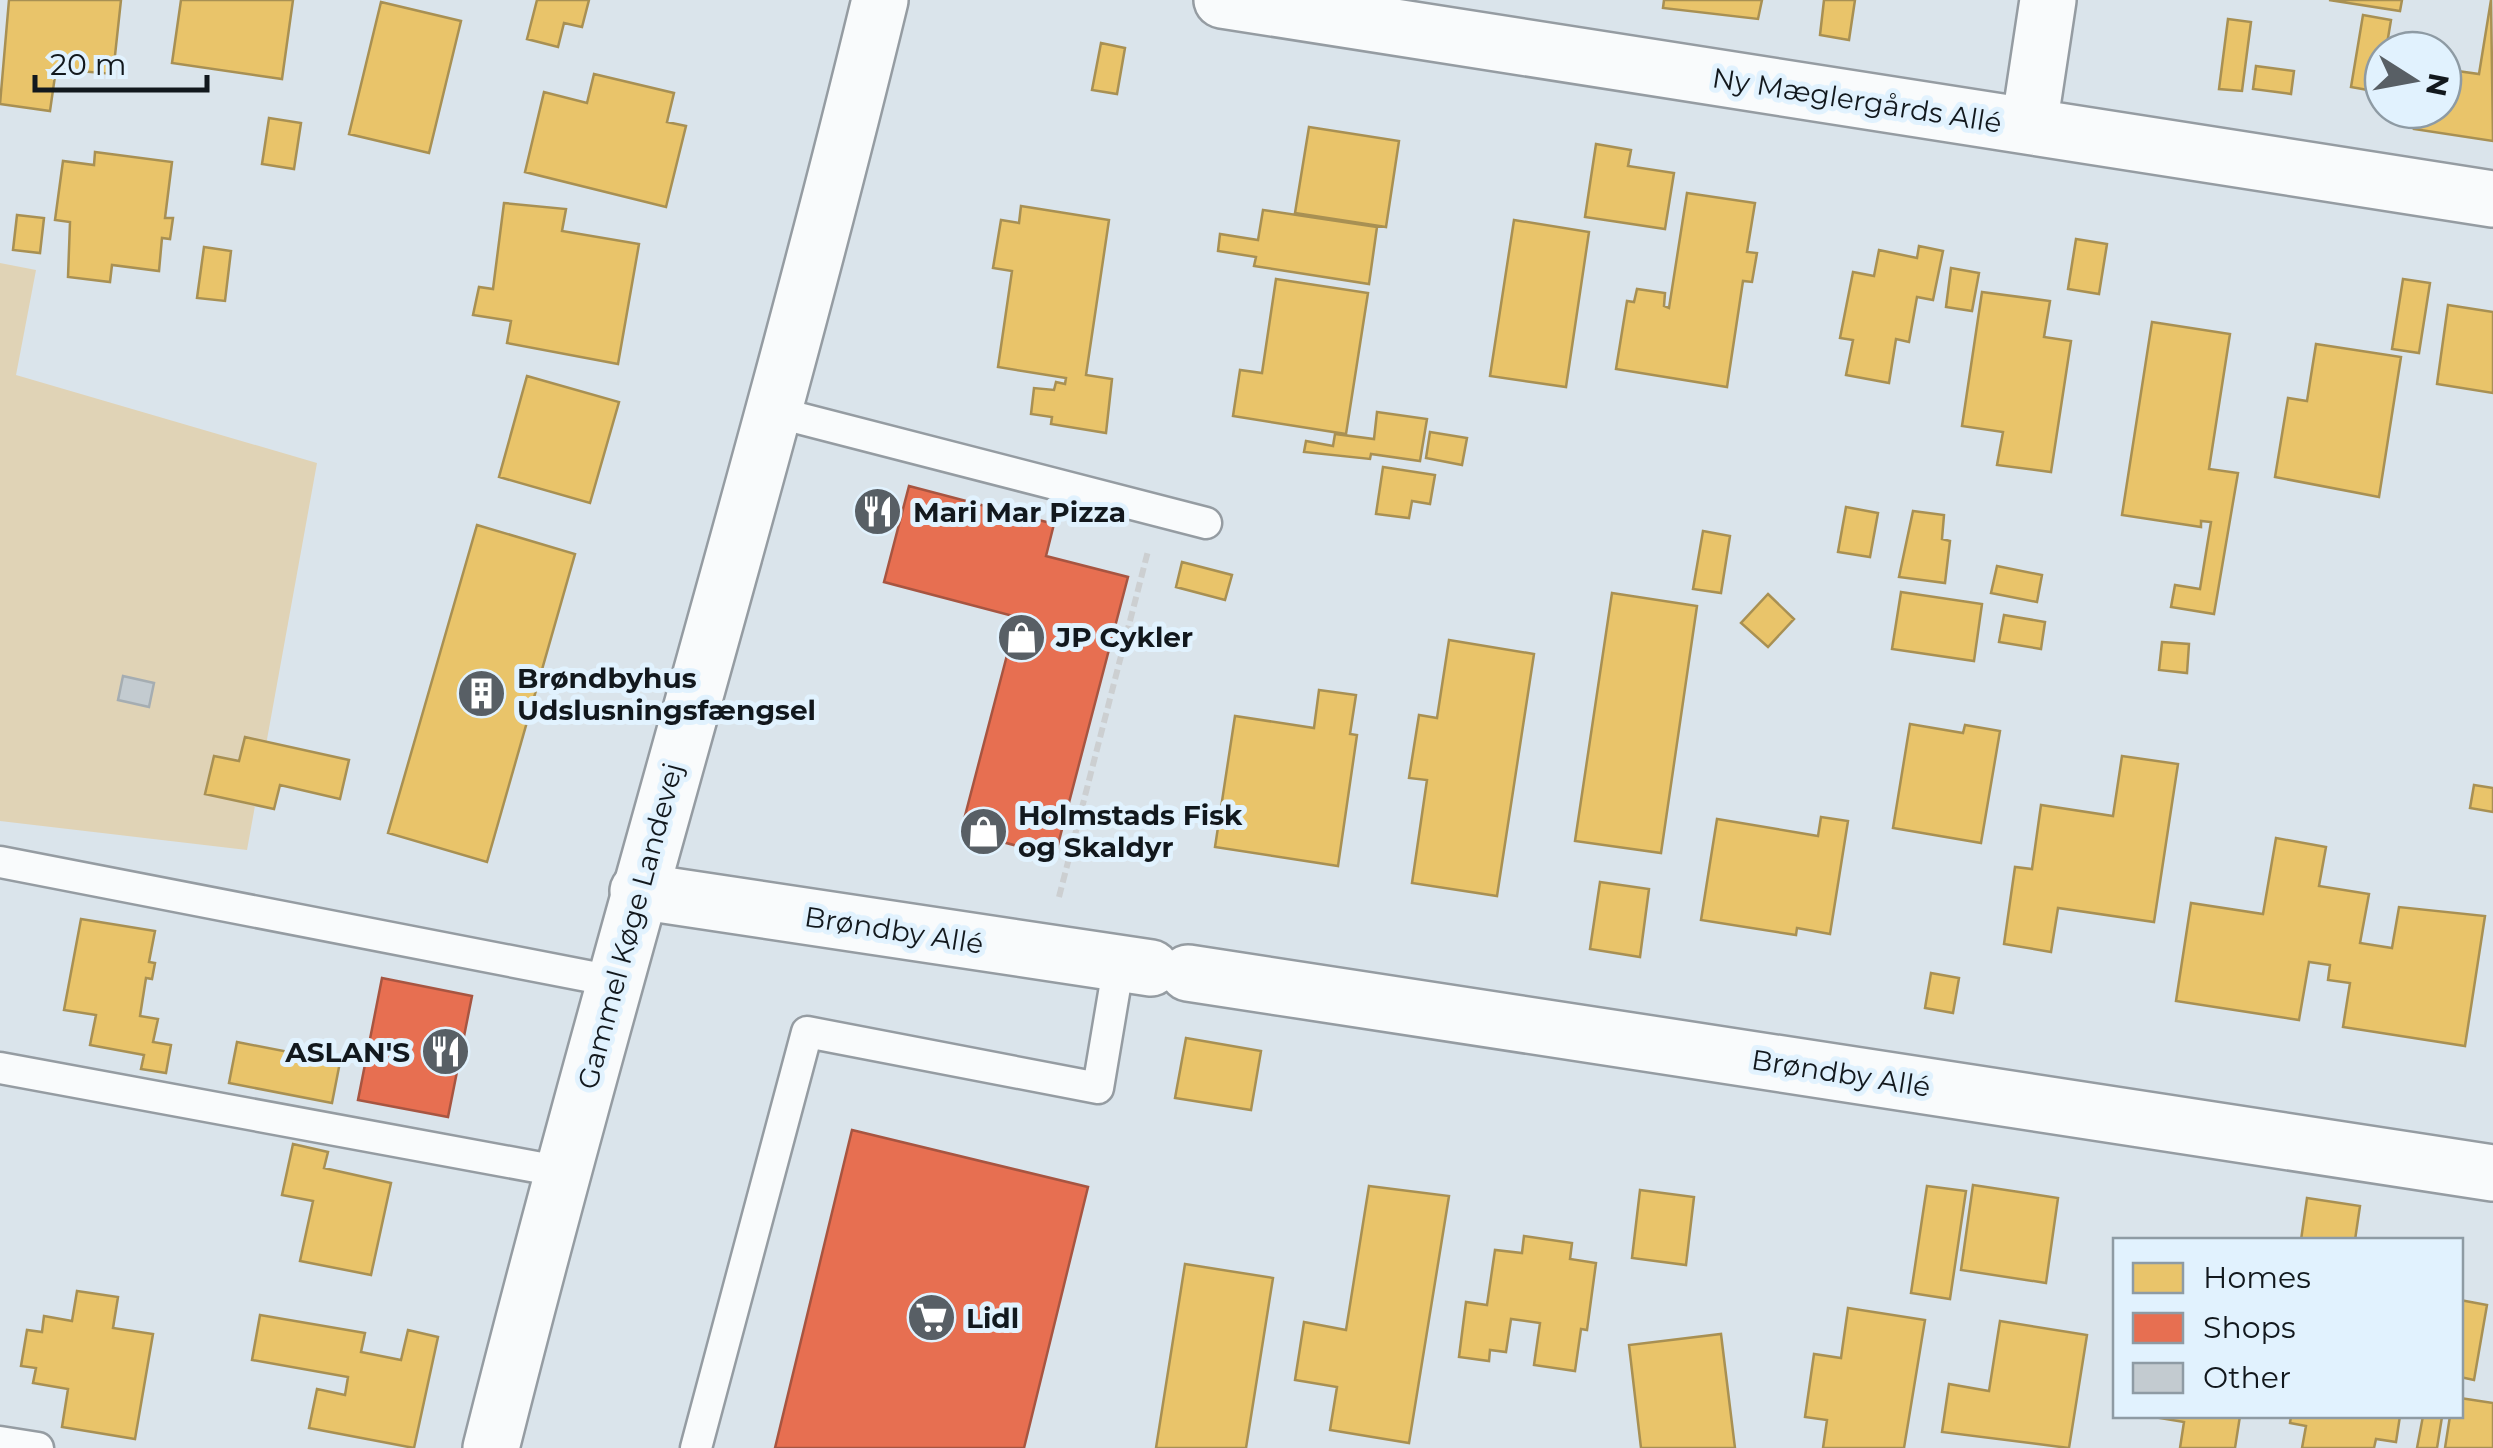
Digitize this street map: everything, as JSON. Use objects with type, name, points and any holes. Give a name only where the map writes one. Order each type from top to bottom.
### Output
[{"type":"street","name":"Gammel Køge Landevej","points":[[491,1448],[613,981],[775,412],[880,0]]},
{"type":"street","name":"Ny Mæglergårds Allé","points":[[1222,0],[2493,199]]},
{"type":"street","points":[[2029,126],[2048,0]]},
{"type":"street","name":"Brøndby Allé","points":[[638,891],[2493,1173]]},
{"type":"lane","points":[[775,412],[1206,523]]},
{"type":"lane","points":[[0,862],[613,981]]},
{"type":"lane","points":[[696,1448],[807,1032],[1098,1088],[1153,968]]},
{"type":"lane","points":[[0,1068],[563,1172]]},
{"type":"lane","points":[[0,1442],[38,1448]]},
{"type":"path","points":[[1045,952],[1158,511]]},
{"type":"shaded area","points":[[0,263],[36,270],[16,375],[317,463],[247,850],[0,821]]},
{"type":"building: Homes","points":[[9,0],[121,0],[113,74],[56,69],[50,111],[0,104]]},
{"type":"building: Homes","points":[[181,0],[293,0],[282,79],[172,63]]},
{"type":"building: Homes","points":[[537,0],[589,0],[582,27],[564,23],[558,47],[527,39]]},
{"type":"building: Homes","points":[[1664,0],[1762,0],[1758,19],[1663,8]]},
{"type":"building: Homes","points":[[1824,0],[1855,0],[1849,40],[1820,35]]},
{"type":"building: Homes","points":[[2329,0],[2402,0],[2400,11]]},
{"type":"building: Homes","points":[[2491,0],[2493,141],[2421,130],[2463,130],[2463,72],[2479,74]]},
{"type":"building: Homes","points":[[381,2],[461,21],[429,153],[349,134]]},
{"type":"building: Homes","points":[[2363,15],[2391,20],[2389,30],[2363,30],[2363,89],[2351,87]]},
{"type":"building: Homes","points":[[2228,19],[2251,22],[2242,91],[2219,89]]},
{"type":"building: Homes","points":[[1101,43],[1125,48],[1117,94],[1092,90]]},
{"type":"building: Homes","points":[[2256,66],[2294,71],[2291,94],[2253,89]]},
{"type":"building: Homes","points":[[594,74],[674,93],[667,122],[686,126],[666,207],[525,172],[544,92],[587,103]]},
{"type":"building: Homes","points":[[269,118],[301,123],[294,169],[262,164]]},
{"type":"building: Homes","points":[[1309,127],[1399,141],[1386,227],[1295,213]]},
{"type":"building: Homes","points":[[1596,144],[1631,150],[1628,166],[1674,173],[1665,229],[1585,217]]},
{"type":"building: Homes","points":[[95,152],[172,162],[165,218],[173,218],[170,239],[162,238],[159,271],[112,265],[110,282],[68,277],[70,222],[55,220],[63,161],[94,165]]},
{"type":"building: Homes","points":[[1687,193],[1755,203],[1747,252],[1757,253],[1752,282],[1743,281],[1727,387],[1616,369],[1627,301],[1634,302],[1637,289],[1665,293],[1664,306],[1669,308]]},
{"type":"building: Homes","points":[[504,203],[566,209],[562,231],[639,244],[618,364],[507,343],[511,321],[473,315],[479,287],[493,289]]},
{"type":"building: Homes","points":[[1021,206],[1109,220],[1086,375],[1112,379],[1106,433],[1051,424],[1052,417],[1031,414],[1034,388],[1054,390],[1056,382],[1065,384],[1066,378],[998,367],[1012,271],[993,268],[1001,220],[1019,223]]},
{"type":"building: Homes","points":[[1263,210],[1377,227],[1369,284],[1254,266],[1256,257],[1218,251],[1220,234],[1258,240]]},
{"type":"building: Homes","points":[[17,215],[44,218],[40,253],[13,250]]},
{"type":"building: Homes","points":[[1514,220],[1589,232],[1566,387],[1490,376]]},
{"type":"building: Homes","points":[[2076,239],[2107,244],[2099,294],[2068,289]]},
{"type":"building: Homes","points":[[1919,246],[1943,251],[1933,300],[1917,297],[1909,342],[1896,339],[1889,383],[1846,375],[1853,340],[1840,338],[1853,272],[1874,276],[1879,250],[1917,258]]},
{"type":"building: Homes","points":[[204,247],[231,251],[225,301],[197,298]]},
{"type":"building: Homes","points":[[1951,268],[1979,273],[1972,311],[1946,307]]},
{"type":"building: Homes","points":[[1276,279],[1368,293],[1346,434],[1233,416],[1240,370],[1262,373]]},
{"type":"building: Homes","points":[[2403,279],[2430,283],[2419,353],[2392,349]]},
{"type":"building: Homes","points":[[1982,292],[2050,301],[2044,337],[2071,341],[2051,472],[1997,465],[2003,432],[1962,426]]},
{"type":"building: Homes","points":[[2448,305],[2493,312],[2493,393],[2437,384]]},
{"type":"building: Homes","points":[[2152,322],[2230,334],[2209,469],[2238,473],[2214,614],[2171,607],[2175,585],[2200,589],[2211,522],[2201,521],[2201,527],[2122,515]]},
{"type":"building: Homes","points":[[2316,344],[2401,357],[2379,497],[2275,477],[2288,398],[2307,401]]},
{"type":"building: Homes","points":[[527,376],[619,402],[590,503],[499,477]]},
{"type":"building: Homes","points":[[1377,412],[1427,419],[1420,461],[1371,454],[1370,459],[1304,452],[1306,441],[1333,446],[1335,434],[1374,439]]},
{"type":"building: Homes","points":[[1430,432],[1467,438],[1462,465],[1426,458]]},
{"type":"building: Homes","points":[[1383,467],[1435,475],[1430,504],[1412,501],[1409,518],[1376,514]]},
{"type":"building: Homes","points":[[1846,507],[1878,513],[1870,557],[1838,552]]},
{"type":"building: Homes","points":[[1913,511],[1944,515],[1942,539],[1950,541],[1945,583],[1899,577]]},
{"type":"building: Homes","name":"Brøndbyhus Udslusningsfængsel","points":[[477,525],[575,554],[487,862],[388,833]]},
{"type":"building: Homes","points":[[1703,531],[1730,536],[1721,593],[1693,589]]},
{"type":"building: Homes","points":[[1182,562],[1232,575],[1225,600],[1176,587]]},
{"type":"building: Homes","points":[[1997,566],[2042,575],[2037,602],[1991,593]]},
{"type":"building: Homes","points":[[1901,592],[1982,604],[1974,661],[1892,649]]},
{"type":"building: Homes","points":[[1612,593],[1697,606],[1661,853],[1575,841]]},
{"type":"building: Homes","points":[[1768,594],[1794,619],[1768,647],[1741,623]]},
{"type":"building: Homes","points":[[2004,615],[2045,622],[2041,649],[1999,642]]},
{"type":"building: Homes","points":[[1449,640],[1534,654],[1497,896],[1412,883],[1427,780],[1409,778],[1419,715],[1437,718]]},
{"type":"building: Homes","points":[[2162,642],[2189,644],[2187,673],[2159,670]]},
{"type":"building: Homes","points":[[1319,690],[1356,695],[1350,734],[1357,735],[1338,866],[1215,847],[1235,716],[1314,728]]},
{"type":"building: Homes","points":[[1910,724],[1963,733],[1965,725],[2000,731],[1981,843],[1893,828]]},
{"type":"building: Homes","points":[[245,737],[349,760],[340,799],[280,785],[274,809],[205,794],[214,756],[239,761]]},
{"type":"building: Homes","points":[[2122,756],[2178,764],[2154,922],[2058,908],[2051,952],[2004,944],[2015,867],[2032,869],[2041,805],[2113,816]]},
{"type":"building: Homes","points":[[2474,785],[2493,788],[2493,812],[2470,808]]},
{"type":"building: Homes","points":[[1821,817],[1848,821],[1830,934],[1797,928],[1796,935],[1701,920],[1717,819],[1818,836]]},
{"type":"building: Homes","points":[[2276,838],[2326,847],[2319,886],[2369,894],[2360,943],[2392,948],[2399,907],[2485,916],[2465,1046],[2343,1027],[2350,983],[2328,980],[2330,965],[2309,962],[2299,1020],[2176,1001],[2191,903],[2263,914]]},
{"type":"building: Homes","points":[[1600,882],[1649,889],[1640,957],[1590,949]]},
{"type":"building: Homes","points":[[81,919],[155,931],[149,962],[155,963],[152,979],[146,978],[140,1016],[158,1019],[153,1042],[171,1045],[166,1073],[141,1069],[144,1055],[90,1045],[96,1015],[64,1010]]},
{"type":"building: Homes","points":[[1931,973],[1959,978],[1953,1013],[1925,1008]]},
{"type":"building: Homes","points":[[1186,1038],[1261,1051],[1251,1110],[1175,1098]]},
{"type":"building: Homes","points":[[237,1042],[340,1062],[332,1103],[229,1083]]},
{"type":"building: Homes","points":[[293,1144],[328,1152],[324,1168],[391,1183],[371,1275],[300,1261],[313,1201],[282,1195]]},
{"type":"building: Homes","points":[[1973,1185],[2058,1198],[2046,1283],[1961,1270]]},
{"type":"building: Homes","points":[[1369,1186],[1449,1196],[1409,1443],[1330,1430],[1337,1387],[1295,1380],[1304,1322],[1346,1330]]},
{"type":"building: Homes","points":[[1927,1186],[1966,1191],[1950,1299],[1911,1293]]},
{"type":"building: Homes","points":[[1640,1190],[1694,1197],[1686,1265],[1632,1258]]},
{"type":"building: Homes","points":[[2307,1198],[2360,1206],[2355,1238],[2301,1238]]},
{"type":"building: Homes","points":[[1524,1236],[1572,1243],[1570,1259],[1596,1263],[1587,1330],[1581,1329],[1575,1371],[1534,1365],[1540,1323],[1511,1319],[1506,1352],[1490,1350],[1489,1361],[1459,1357],[1466,1302],[1487,1305],[1495,1250],[1522,1253]]},
{"type":"building: Homes","points":[[1185,1264],[1273,1278],[1246,1448],[1156,1448]]},
{"type":"building: Homes","points":[[77,1291],[118,1297],[113,1328],[153,1334],[135,1439],[62,1427],[68,1389],[33,1383],[36,1368],[21,1366],[27,1330],[42,1332],[44,1316],[72,1321]]},
{"type":"building: Homes","points":[[2463,1301],[2487,1305],[2474,1380],[2463,1378]]},
{"type":"building: Homes","points":[[1848,1308],[1925,1320],[1904,1448],[1823,1448],[1827,1420],[1805,1417],[1814,1354],[1841,1358]]},
{"type":"building: Homes","points":[[260,1315],[365,1333],[361,1352],[401,1360],[408,1330],[438,1337],[414,1448],[309,1428],[317,1389],[345,1395],[348,1377],[252,1360]]},
{"type":"building: Homes","points":[[2000,1321],[2087,1335],[2069,1448],[1942,1432],[1949,1384],[1989,1391]]},
{"type":"building: Homes","points":[[1721,1334],[1735,1448],[1641,1448],[1629,1345]]},
{"type":"building: Homes","points":[[2463,1398],[2493,1403],[2493,1448],[2445,1448],[2450,1418],[2463,1418]]},
{"type":"building: Homes","points":[[2160,1418],[2240,1418],[2235,1448],[2180,1448],[2184,1422]]},
{"type":"building: Homes","points":[[2291,1418],[2400,1418],[2396,1442],[2376,1439],[2374,1448],[2302,1448],[2306,1426],[2290,1423]]},
{"type":"building: Homes","points":[[2423,1418],[2442,1418],[2437,1448],[2417,1448]]},
{"type":"building: Shops","points":[[909,486],[1054,524],[1046,556],[1128,577],[1055,856],[961,831],[1017,617],[884,582]]},
{"type":"building: Shops","points":[[382,978],[472,996],[448,1117],[358,1100]]},
{"type":"building: Shops","name":"Lidl","points":[[852,1130],[1088,1187],[1024,1448],[775,1448]]},
{"type":"building: Other","points":[[123,676],[154,683],[149,707],[118,700]]},
{"type":"place","name":"Mari Mar Pizza","points":[[878,512]]},
{"type":"place","name":"JP Cykler","points":[[1021,637]]},
{"type":"place","name":"Brøndbyhus Udslusningsfængsel","points":[[482,694]]},
{"type":"place","name":"Holmstads Fisk og Skaldyr","points":[[983,831]]},
{"type":"place","name":"ASLAN'S","points":[[445,1052]]},
{"type":"place","name":"Lidl","points":[[931,1318]]}]
